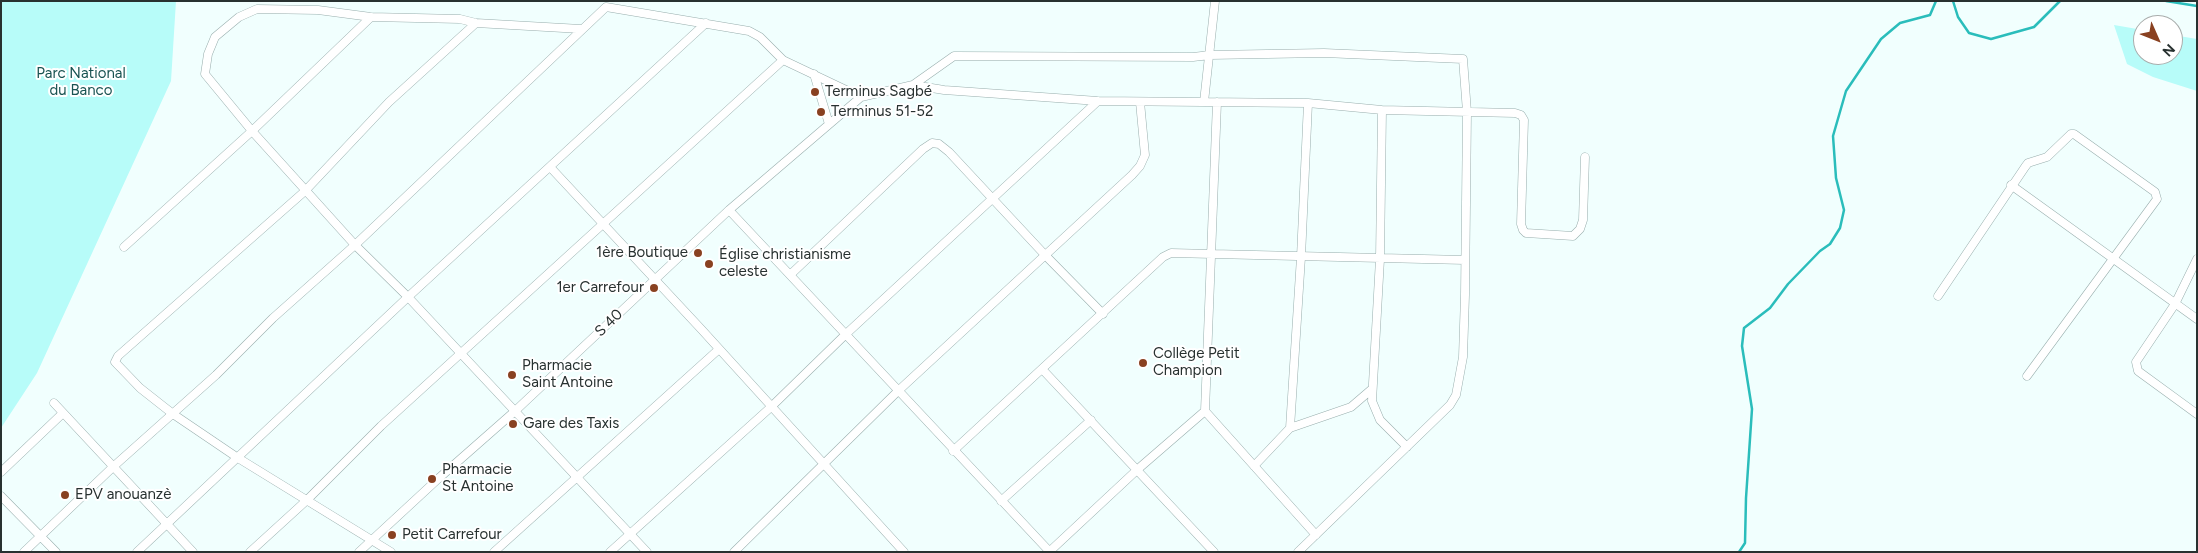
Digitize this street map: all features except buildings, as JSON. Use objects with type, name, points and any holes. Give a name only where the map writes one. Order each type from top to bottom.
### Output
[{"type":"street","points":[[1204,102],[1215,1]]},
{"type":"street","points":[[24,552],[273,318],[355,245],[606,7],[748,31],[760,37],[783,60],[861,97],[913,85],[944,90],[1098,101],[1308,103],[1382,110],[1521,115],[1524,120],[1521,224],[1526,233],[1573,236],[1580,229],[1583,220],[1585,157]]},
{"type":"street","points":[[581,29],[476,23],[460,19],[371,17],[318,10],[257,9],[239,17],[215,37],[208,54],[205,74],[304,191],[408,297],[647,552]]},
{"type":"street","points":[[124,247],[252,131],[371,17]]},
{"type":"street","points":[[391,552],[238,458],[172,414],[140,388],[116,364],[115,359],[304,191],[389,102],[476,23]]},
{"type":"street","points":[[137,552],[408,297],[706,23]]},
{"type":"street","points":[[913,85],[954,56],[1193,57],[1210,54],[1324,53],[1463,59],[1467,112],[1466,260],[1463,357],[1456,395],[1450,405],[1298,552]]},
{"type":"street","points":[[250,552],[307,500],[381,426],[783,60]]},
{"type":"street","points":[[814,74],[829,124]]},
{"type":"street","name":"S 40","points":[[359,552],[514,412],[729,210],[861,97]]},
{"type":"street","points":[[610,552],[771,407],[846,334],[1098,101]]},
{"type":"street","points":[[734,552],[898,391],[1140,166],[1145,155],[1140,102]]},
{"type":"street","points":[[1217,102],[1205,411],[1316,534]]},
{"type":"street","points":[[1290,428],[1301,257],[1308,103]]},
{"type":"street","points":[[1382,110],[1380,259],[1372,400],[1380,420],[1407,447]]},
{"type":"street","points":[[1938,296],[2011,185],[2028,163],[2047,157],[2068,136],[2074,134],[2155,192],[2157,199],[2027,376]]},
{"type":"street","points":[[790,275],[932,143],[939,144],[949,152],[1044,255],[1103,314]]},
{"type":"street","points":[[550,168],[904,552]]},
{"type":"street","points":[[2011,185],[2197,319]]},
{"type":"street","points":[[729,210],[1049,552],[1138,469],[1205,411]]},
{"type":"street","points":[[954,451],[1163,257],[1171,253],[1466,260]]},
{"type":"street","points":[[2197,259],[2175,304],[2136,362],[2138,371],[2197,414]]},
{"type":"street","points":[[494,552],[718,350]]},
{"type":"street","points":[[1042,369],[1214,552]]},
{"type":"street","points":[[1254,466],[1290,428],[1351,407],[1372,389]]},
{"type":"street","points":[[54,403],[193,552]]},
{"type":"street","points":[[1,472],[64,413]]},
{"type":"street","points":[[1001,501],[1091,420]]},
{"type":"street","points":[[1,496],[56,552]]},
{"type":"green space","name":"Parc National du Banco","points":[[1,1],[176,1],[171,81],[37,373],[1,428]]},
{"type":"green space","points":[[2114,25],[2133,28],[2133,65],[2183,65],[2183,37],[2197,39],[2197,91],[2153,77],[2127,64]]},
{"type":"waterway","points":[[1739,552],[1745,543],[1752,409],[1742,346],[1744,328],[1770,308],[1788,284],[1820,251],[1830,244],[1840,228],[1844,210],[1836,178],[1833,136],[1846,91],[1881,39],[1900,23],[1930,15],[1936,1]]},
{"type":"waterway","points":[[1953,1],[1958,17],[1969,33],[1991,39],[2034,27],[2060,1]]},
{"type":"waterway","points":[[2166,1],[2197,6]]},
{"type":"place","name":"Terminus Sagbé","points":[[815,92]]},
{"type":"place","name":"Terminus 51-52","points":[[821,112]]},
{"type":"place","name":"1ère Boutique","points":[[698,253]]},
{"type":"place","name":"Église christianisme celeste","points":[[709,264]]},
{"type":"place","name":"1er Carrefour","points":[[654,288]]},
{"type":"place","name":"Collège Petit Champion","points":[[1143,363]]},
{"type":"place","name":"Pharmacie Saint Antoine","points":[[512,375]]},
{"type":"place","name":"Gare des Taxis","points":[[513,424]]},
{"type":"place","name":"Pharmacie St Antoine","points":[[432,479]]},
{"type":"place","name":"EPV anouanzè","points":[[65,495]]},
{"type":"place","name":"Petit Carrefour","points":[[392,535]]}]
